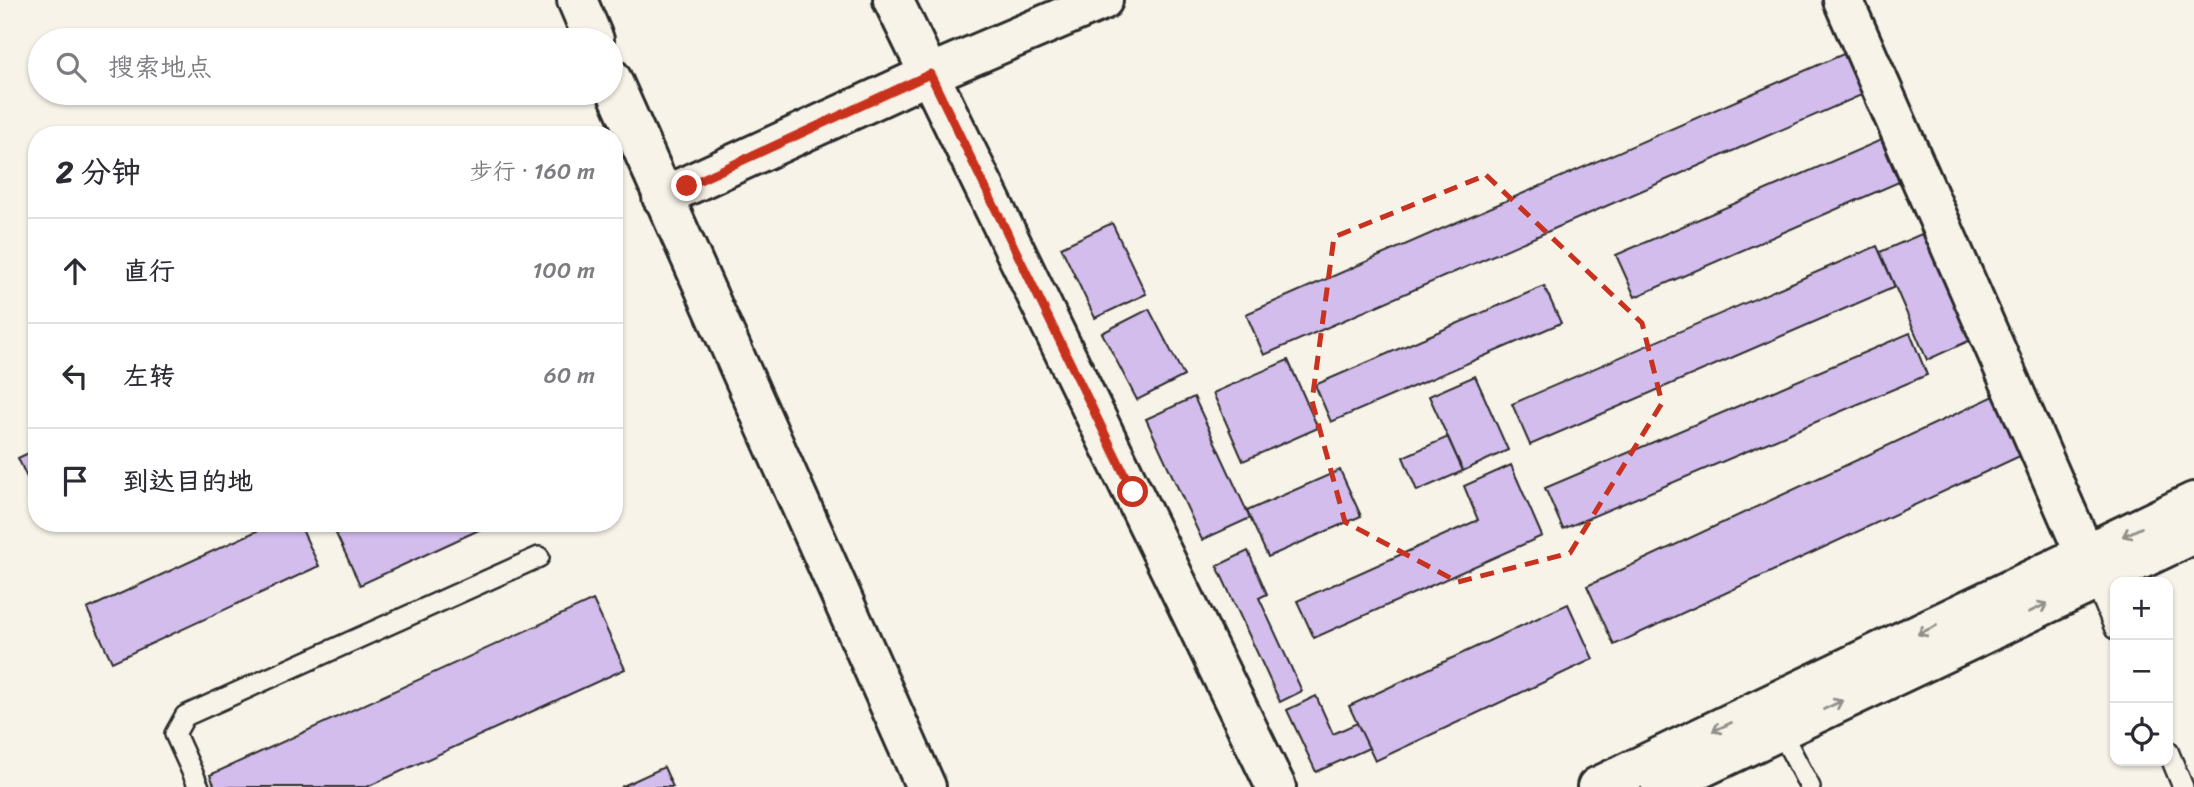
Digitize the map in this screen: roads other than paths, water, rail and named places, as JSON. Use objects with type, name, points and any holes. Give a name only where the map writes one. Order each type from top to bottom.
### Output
[{"type":"street","points":[[577,0],[589,28]]},
{"type":"street","points":[[893,0],[1276,787]]},
{"type":"street","points":[[662,197],[930,74],[1103,0]]},
{"type":"street","points":[[1843,0],[2090,568]]},
{"type":"street","points":[[623,105],[926,787]]},
{"type":"street","points":[[1661,787],[1780,730],[2090,568],[2194,502]]},
{"type":"street","points":[[1597,787],[2090,568],[2194,534]]},
{"type":"lane","points":[[199,787],[175,734],[185,716],[540,557]]},
{"type":"lane","points":[[2090,568],[2110,617]]},
{"type":"lane","points":[[1780,730],[1810,787]]},
{"type":"lane","points":[[2173,763],[2183,787]]}]
